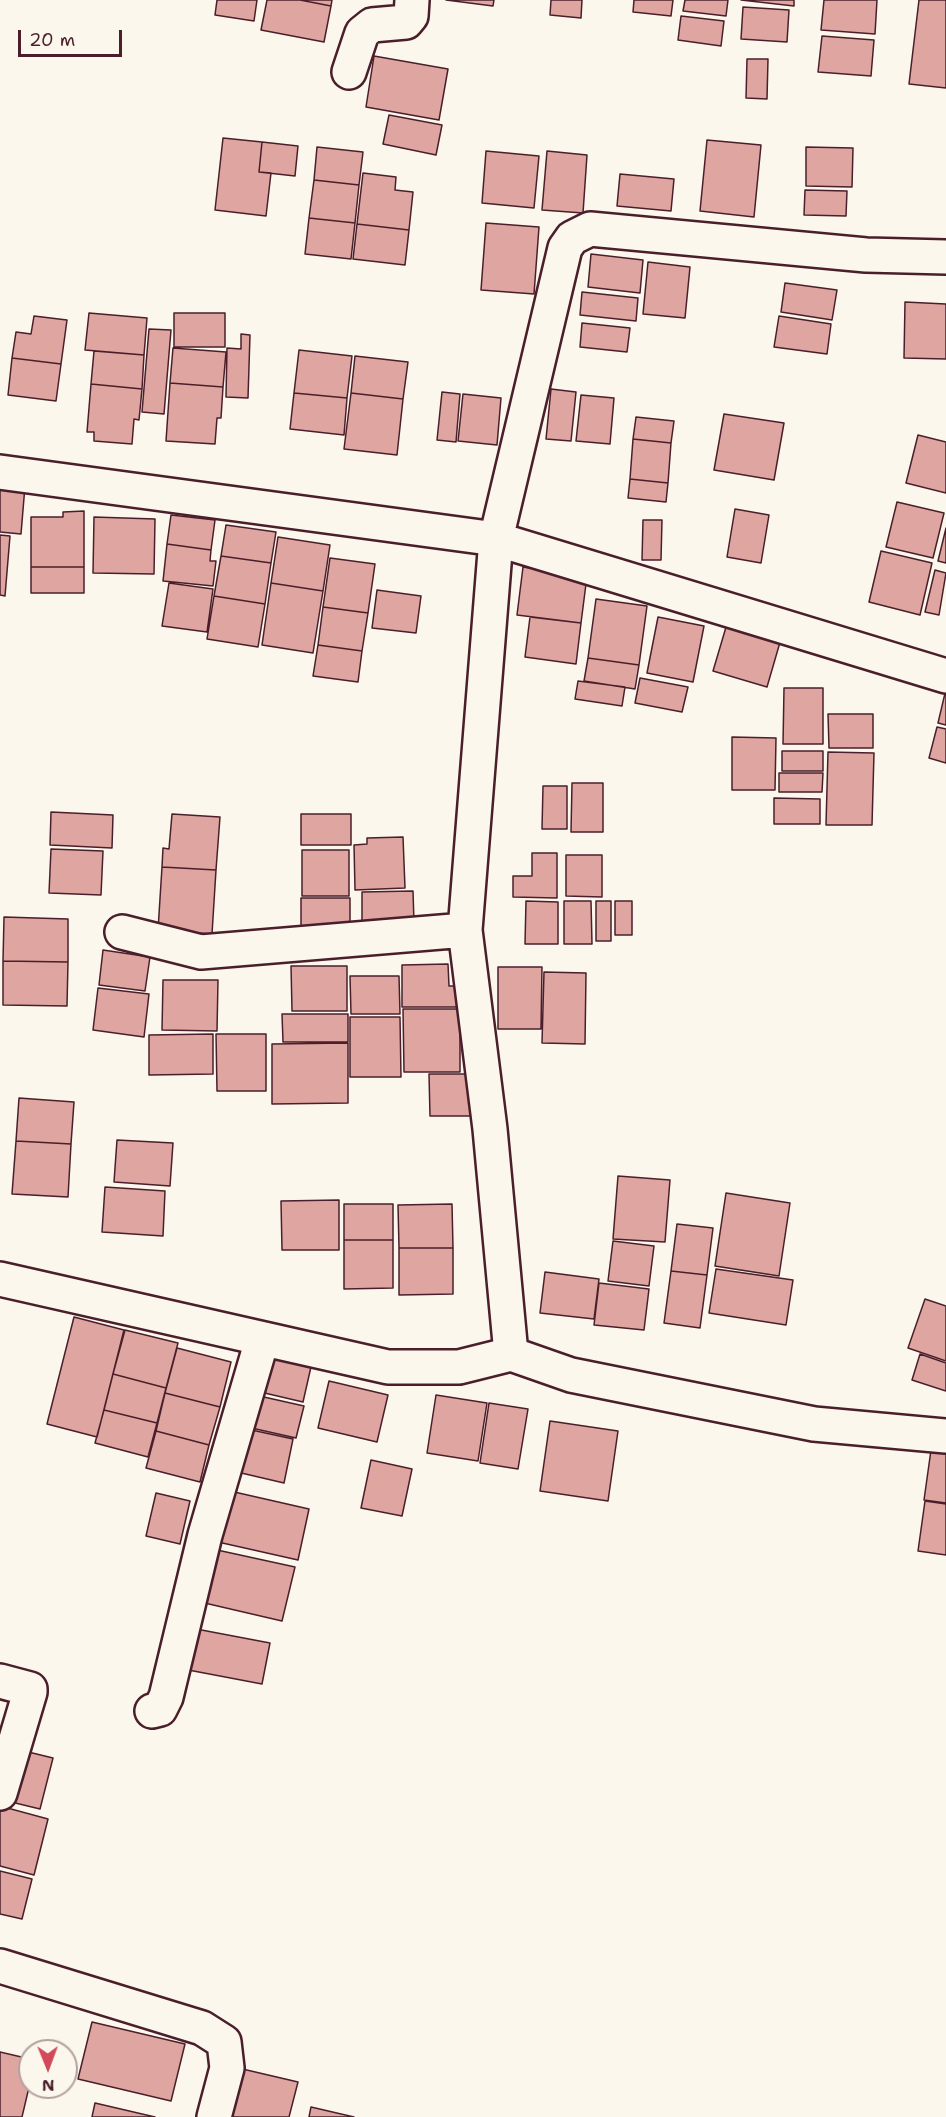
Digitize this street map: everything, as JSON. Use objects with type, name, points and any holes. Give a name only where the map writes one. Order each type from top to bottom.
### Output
[{"type":"street","points":[[349,72],[362,33],[372,25],[406,22],[411,16],[412,0]]},
{"type":"street","points":[[511,1354],[490,1129],[465,930],[496,539],[565,249],[572,238],[590,229],[866,255],[946,257]]},
{"type":"street","points":[[0,472],[496,539],[946,676]]},
{"type":"street","points":[[122,932],[201,952],[465,930]]},
{"type":"street","points":[[0,1279],[388,1367],[459,1367],[511,1354],[571,1375],[814,1424],[946,1436]]},
{"type":"street","points":[[152,1711],[160,1709],[166,1697],[205,1535],[262,1340]]},
{"type":"street","points":[[0,1681],[30,1689],[0,1793]]},
{"type":"street","points":[[0,1965],[202,2028],[224,2042],[227,2068],[214,2117]]},
{"type":"building","points":[[217,0],[257,0],[254,21],[215,15]]},
{"type":"building","points":[[267,0],[300,0],[331,6],[324,42],[261,30]]},
{"type":"building","points":[[300,0],[332,0],[331,6]]},
{"type":"building","points":[[446,0],[494,0],[493,6]]},
{"type":"building","points":[[551,0],[582,0],[581,18],[550,15]]},
{"type":"building","points":[[634,0],[673,0],[671,16],[633,12]]},
{"type":"building","points":[[685,0],[728,0],[726,16],[683,11]]},
{"type":"building","points":[[741,0],[794,0],[794,6]]},
{"type":"building","points":[[824,0],[877,0],[875,34],[821,30]]},
{"type":"building","points":[[919,0],[946,0],[946,88],[909,84]]},
{"type":"building","points":[[743,7],[789,10],[787,42],[741,39]]},
{"type":"building","points":[[681,16],[724,21],[721,46],[678,40]]},
{"type":"building","points":[[822,36],[874,40],[871,76],[818,72]]},
{"type":"building","points":[[374,56],[448,69],[439,120],[366,107]]},
{"type":"building","points":[[747,59],[768,59],[767,99],[746,98]]},
{"type":"building","points":[[389,115],[442,125],[436,155],[383,144]]},
{"type":"building","points":[[223,138],[262,142],[259,172],[271,173],[266,216],[215,210]]},
{"type":"building","points":[[707,140],[761,145],[754,217],[700,211]]},
{"type":"building","points":[[262,142],[298,146],[295,176],[259,172]]},
{"type":"building","points":[[317,147],[363,152],[359,185],[314,180]]},
{"type":"building","points":[[806,147],[853,148],[852,187],[806,186]]},
{"type":"building","points":[[486,151],[539,156],[534,208],[482,203]]},
{"type":"building","points":[[547,151],[587,155],[583,213],[542,210]]},
{"type":"building","points":[[363,173],[396,177],[395,190],[413,192],[409,230],[357,224]]},
{"type":"building","points":[[620,174],[674,179],[671,211],[617,206]]},
{"type":"building","points":[[314,180],[359,185],[355,223],[309,218]]},
{"type":"building","points":[[805,190],[847,191],[846,216],[804,215]]},
{"type":"building","points":[[309,218],[355,223],[351,259],[305,254]]},
{"type":"building","points":[[486,223],[539,227],[534,294],[481,290]]},
{"type":"building","points":[[357,224],[409,230],[405,265],[353,259]]},
{"type":"building","points":[[591,254],[643,260],[640,293],[588,287]]},
{"type":"building","points":[[648,262],[690,267],[685,318],[643,314]]},
{"type":"building","points":[[785,283],[837,290],[832,320],[781,312]]},
{"type":"building","points":[[582,292],[638,298],[636,321],[580,315]]},
{"type":"building","points":[[905,302],[946,304],[946,359],[904,358]]},
{"type":"building","points":[[89,313],[147,318],[144,355],[85,350]]},
{"type":"building","points":[[174,313],[225,313],[225,347],[174,347]]},
{"type":"building","points":[[34,316],[67,320],[61,364],[12,358],[16,332],[31,334]]},
{"type":"building","points":[[779,316],[831,324],[827,354],[774,347]]},
{"type":"building","points":[[582,323],[630,328],[627,352],[580,347]]},
{"type":"building","points":[[149,329],[171,330],[164,414],[142,412]]},
{"type":"building","points":[[241,334],[250,335],[248,398],[226,397],[227,348],[241,349]]},
{"type":"building","points":[[173,348],[226,352],[223,387],[170,383]]},
{"type":"building","points":[[299,350],[352,356],[347,398],[294,393]]},
{"type":"building","points":[[94,351],[144,355],[142,389],[91,384]]},
{"type":"building","points":[[355,356],[408,362],[403,399],[351,393]]},
{"type":"building","points":[[12,358],[61,364],[56,401],[8,395]]},
{"type":"building","points":[[170,383],[223,387],[221,418],[217,418],[215,444],[166,441]]},
{"type":"building","points":[[91,384],[142,389],[139,420],[134,419],[132,444],[94,441],[94,432],[87,432]]},
{"type":"building","points":[[551,389],[576,392],[571,441],[546,439]]},
{"type":"building","points":[[442,392],[460,394],[456,442],[437,440]]},
{"type":"building","points":[[294,393],[347,398],[344,435],[290,429]]},
{"type":"building","points":[[351,393],[403,399],[397,455],[344,449]]},
{"type":"building","points":[[463,394],[501,398],[497,445],[458,441]]},
{"type":"building","points":[[581,395],[614,398],[610,444],[576,441]]},
{"type":"building","points":[[724,414],[784,423],[774,480],[714,470]]},
{"type":"building","points":[[636,417],[674,421],[671,443],[633,439]]},
{"type":"building","points":[[918,435],[946,442],[946,493],[906,483]]},
{"type":"building","points":[[633,439],[671,443],[668,483],[630,479]]},
{"type":"building","points":[[630,479],[668,483],[666,502],[628,498]]},
{"type":"building","points":[[0,483],[25,486],[21,534],[0,532]]},
{"type":"building","points":[[897,502],[944,513],[933,558],[886,547]]},
{"type":"building","points":[[735,509],[769,515],[761,563],[727,557]]},
{"type":"building","points":[[84,511],[84,567],[31,567],[31,517],[63,517],[63,512]]},
{"type":"building","points":[[171,515],[215,520],[211,550],[167,544]]},
{"type":"building","points":[[94,517],[155,519],[154,574],[93,573]]},
{"type":"building","points":[[643,520],[662,520],[661,560],[642,560]]},
{"type":"building","points":[[226,525],[276,532],[271,563],[221,556]]},
{"type":"building","points":[[946,528],[946,563],[938,561]]},
{"type":"building","points":[[0,535],[10,536],[5,596],[0,595]]},
{"type":"building","points":[[278,537],[330,545],[323,591],[271,583]]},
{"type":"building","points":[[167,544],[211,550],[210,561],[216,561],[213,586],[163,581]]},
{"type":"building","points":[[881,551],[932,563],[920,615],[869,602]]},
{"type":"building","points":[[221,556],[271,563],[265,604],[214,596]]},
{"type":"building","points":[[330,558],[375,564],[368,613],[323,607]]},
{"type":"building","points":[[31,567],[84,567],[84,593],[31,593]]},
{"type":"building","points":[[523,567],[587,576],[581,623],[517,615]]},
{"type":"building","points":[[935,570],[946,573],[939,615],[925,612]]},
{"type":"building","points":[[169,583],[213,589],[207,632],[162,626]]},
{"type":"building","points":[[271,583],[323,591],[313,653],[262,645]]},
{"type":"building","points":[[377,590],[421,596],[416,633],[372,628]]},
{"type":"building","points":[[214,596],[265,604],[258,647],[207,639]]},
{"type":"building","points":[[596,599],[647,606],[639,665],[588,658]]},
{"type":"building","points":[[323,607],[368,613],[362,651],[318,645]]},
{"type":"building","points":[[530,617],[581,623],[576,664],[525,657]]},
{"type":"building","points":[[658,617],[704,626],[693,682],[647,673]]},
{"type":"building","points":[[729,617],[783,632],[767,687],[713,671]]},
{"type":"building","points":[[318,645],[362,651],[358,682],[313,676]]},
{"type":"building","points":[[588,658],[639,665],[635,689],[584,681]]},
{"type":"building","points":[[640,678],[688,687],[682,712],[635,703]]},
{"type":"building","points":[[578,681],[625,687],[622,706],[575,699]]},
{"type":"building","points":[[784,688],[823,688],[823,744],[783,744]]},
{"type":"building","points":[[946,689],[946,725],[938,723]]},
{"type":"building","points":[[828,714],[873,714],[873,748],[829,748]]},
{"type":"building","points":[[937,727],[946,729],[946,763],[929,758]]},
{"type":"building","points":[[732,737],[776,738],[775,790],[732,790]]},
{"type":"building","points":[[782,751],[823,751],[823,771],[782,771]]},
{"type":"building","points":[[828,752],[874,753],[872,825],[826,825]]},
{"type":"building","points":[[779,773],[823,773],[822,792],[779,792]]},
{"type":"building","points":[[572,783],[603,783],[603,832],[571,832]]},
{"type":"building","points":[[543,786],[567,786],[567,829],[542,829]]},
{"type":"building","points":[[774,798],[820,799],[820,824],[774,824]]},
{"type":"building","points":[[51,812],[113,815],[112,848],[50,845]]},
{"type":"building","points":[[172,814],[220,817],[216,870],[162,867],[163,848],[169,849]]},
{"type":"building","points":[[301,814],[351,814],[351,845],[301,845]]},
{"type":"building","points":[[403,837],[405,888],[355,890],[354,845],[367,844],[367,838]]},
{"type":"building","points":[[51,849],[103,851],[101,895],[49,893]]},
{"type":"building","points":[[302,850],[349,850],[349,896],[302,896]]},
{"type":"building","points":[[532,853],[557,853],[557,898],[513,897],[513,876],[532,876]]},
{"type":"building","points":[[566,855],[602,855],[602,897],[566,896]]},
{"type":"building","points":[[162,867],[216,870],[212,934],[158,930]]},
{"type":"building","points":[[413,891],[414,923],[362,924],[362,892]]},
{"type":"building","points":[[301,898],[350,898],[350,934],[301,933]]},
{"type":"building","points":[[526,901],[558,902],[558,944],[525,944]]},
{"type":"building","points":[[564,901],[591,901],[592,944],[564,944]]},
{"type":"building","points":[[596,901],[611,901],[611,941],[596,941]]},
{"type":"building","points":[[615,901],[632,901],[632,935],[615,935]]},
{"type":"building","points":[[4,917],[68,919],[68,962],[3,961]]},
{"type":"building","points":[[103,950],[150,957],[145,991],[99,985]]},
{"type":"building","points":[[3,961],[68,962],[67,1006],[3,1005]]},
{"type":"building","points":[[448,964],[449,986],[461,986],[460,1007],[402,1007],[402,965]]},
{"type":"building","points":[[291,966],[347,966],[347,1011],[292,1011]]},
{"type":"building","points":[[498,967],[542,967],[541,1029],[498,1029]]},
{"type":"building","points":[[544,972],[586,973],[585,1044],[542,1043]]},
{"type":"building","points":[[350,976],[399,976],[400,1014],[351,1014]]},
{"type":"building","points":[[163,980],[218,980],[217,1031],[162,1030]]},
{"type":"building","points":[[98,988],[149,994],[144,1037],[93,1030]]},
{"type":"building","points":[[403,1009],[460,1009],[460,1072],[404,1072]]},
{"type":"building","points":[[282,1014],[348,1014],[348,1042],[283,1042]]},
{"type":"building","points":[[350,1017],[400,1017],[401,1077],[350,1077]]},
{"type":"building","points":[[213,1034],[213,1074],[149,1075],[149,1035]]},
{"type":"building","points":[[216,1034],[266,1034],[266,1091],[217,1091]]},
{"type":"building","points":[[348,1043],[348,1103],[272,1104],[272,1044]]},
{"type":"building","points":[[429,1074],[483,1074],[483,1116],[430,1116]]},
{"type":"building","points":[[19,1098],[74,1102],[71,1144],[16,1141]]},
{"type":"building","points":[[117,1140],[173,1143],[170,1186],[114,1182]]},
{"type":"building","points":[[16,1141],[71,1144],[68,1197],[12,1194]]},
{"type":"building","points":[[618,1176],[670,1180],[665,1242],[613,1239]]},
{"type":"building","points":[[105,1187],[165,1191],[163,1236],[102,1232]]},
{"type":"building","points":[[726,1193],[790,1203],[779,1276],[715,1266]]},
{"type":"building","points":[[339,1200],[339,1250],[282,1250],[281,1201]]},
{"type":"building","points":[[344,1204],[393,1204],[393,1240],[344,1240]]},
{"type":"building","points":[[452,1204],[453,1248],[399,1248],[398,1205]]},
{"type":"building","points":[[677,1224],[713,1228],[707,1275],[671,1271]]},
{"type":"building","points":[[344,1240],[393,1240],[393,1288],[344,1289]]},
{"type":"building","points":[[613,1241],[654,1246],[649,1286],[608,1281]]},
{"type":"building","points":[[399,1248],[453,1248],[453,1294],[399,1295]]},
{"type":"building","points":[[716,1269],[793,1280],[786,1325],[709,1313]]},
{"type":"building","points":[[671,1271],[707,1275],[700,1328],[664,1323]]},
{"type":"building","points":[[545,1272],[599,1279],[594,1319],[540,1313]]},
{"type":"building","points":[[599,1283],[649,1289],[644,1330],[594,1325]]},
{"type":"building","points":[[925,1299],[946,1306],[946,1361],[908,1348]]},
{"type":"building","points":[[74,1317],[124,1330],[97,1437],[47,1424]]},
{"type":"building","points":[[125,1330],[178,1343],[166,1388],[113,1374]]},
{"type":"building","points":[[266,1347],[313,1358],[303,1402],[256,1391]]},
{"type":"building","points":[[177,1348],[231,1362],[220,1407],[165,1393]]},
{"type":"building","points":[[920,1354],[946,1363],[946,1391],[912,1380]]},
{"type":"building","points":[[113,1374],[166,1388],[157,1423],[104,1410]]},
{"type":"building","points":[[329,1381],[388,1395],[377,1442],[318,1428]]},
{"type":"building","points":[[165,1393],[220,1407],[209,1445],[156,1431]]},
{"type":"building","points":[[255,1395],[304,1406],[296,1438],[247,1427]]},
{"type":"building","points":[[436,1395],[487,1403],[478,1461],[427,1453]]},
{"type":"building","points":[[489,1403],[528,1409],[518,1469],[480,1463]]},
{"type":"building","points":[[104,1410],[157,1423],[148,1457],[95,1443]]},
{"type":"building","points":[[550,1421],[618,1431],[608,1501],[540,1491]]},
{"type":"building","points":[[247,1429],[293,1439],[284,1483],[237,1472]]},
{"type":"building","points":[[156,1431],[209,1445],[200,1482],[146,1468]]},
{"type":"building","points":[[931,1450],[946,1452],[946,1503],[924,1500]]},
{"type":"building","points":[[371,1460],[412,1469],[402,1516],[361,1508]]},
{"type":"building","points":[[230,1491],[309,1509],[298,1560],[218,1542]]},
{"type":"building","points":[[156,1493],[190,1501],[180,1544],[146,1536]]},
{"type":"building","points":[[925,1501],[946,1504],[946,1555],[918,1551]]},
{"type":"building","points":[[208,1548],[295,1567],[282,1621],[196,1601]]},
{"type":"building","points":[[191,1628],[270,1643],[262,1684],[183,1669]]},
{"type":"building","points":[[16,1749],[53,1758],[40,1809],[3,1800]]},
{"type":"building","points":[[0,1806],[48,1819],[34,1875],[0,1866]]},
{"type":"building","points":[[0,1871],[32,1879],[22,1919],[0,1914]]},
{"type":"building","points":[[92,2022],[185,2044],[171,2101],[78,2079]]},
{"type":"building","points":[[0,2052],[18,2056],[18,2099],[26,2099],[22,2117],[0,2117]]},
{"type":"building","points":[[234,2067],[298,2082],[289,2117],[235,2117],[222,2114]]},
{"type":"building","points":[[95,2103],[155,2117],[92,2117]]},
{"type":"building","points":[[311,2107],[354,2117],[309,2117]]}]
